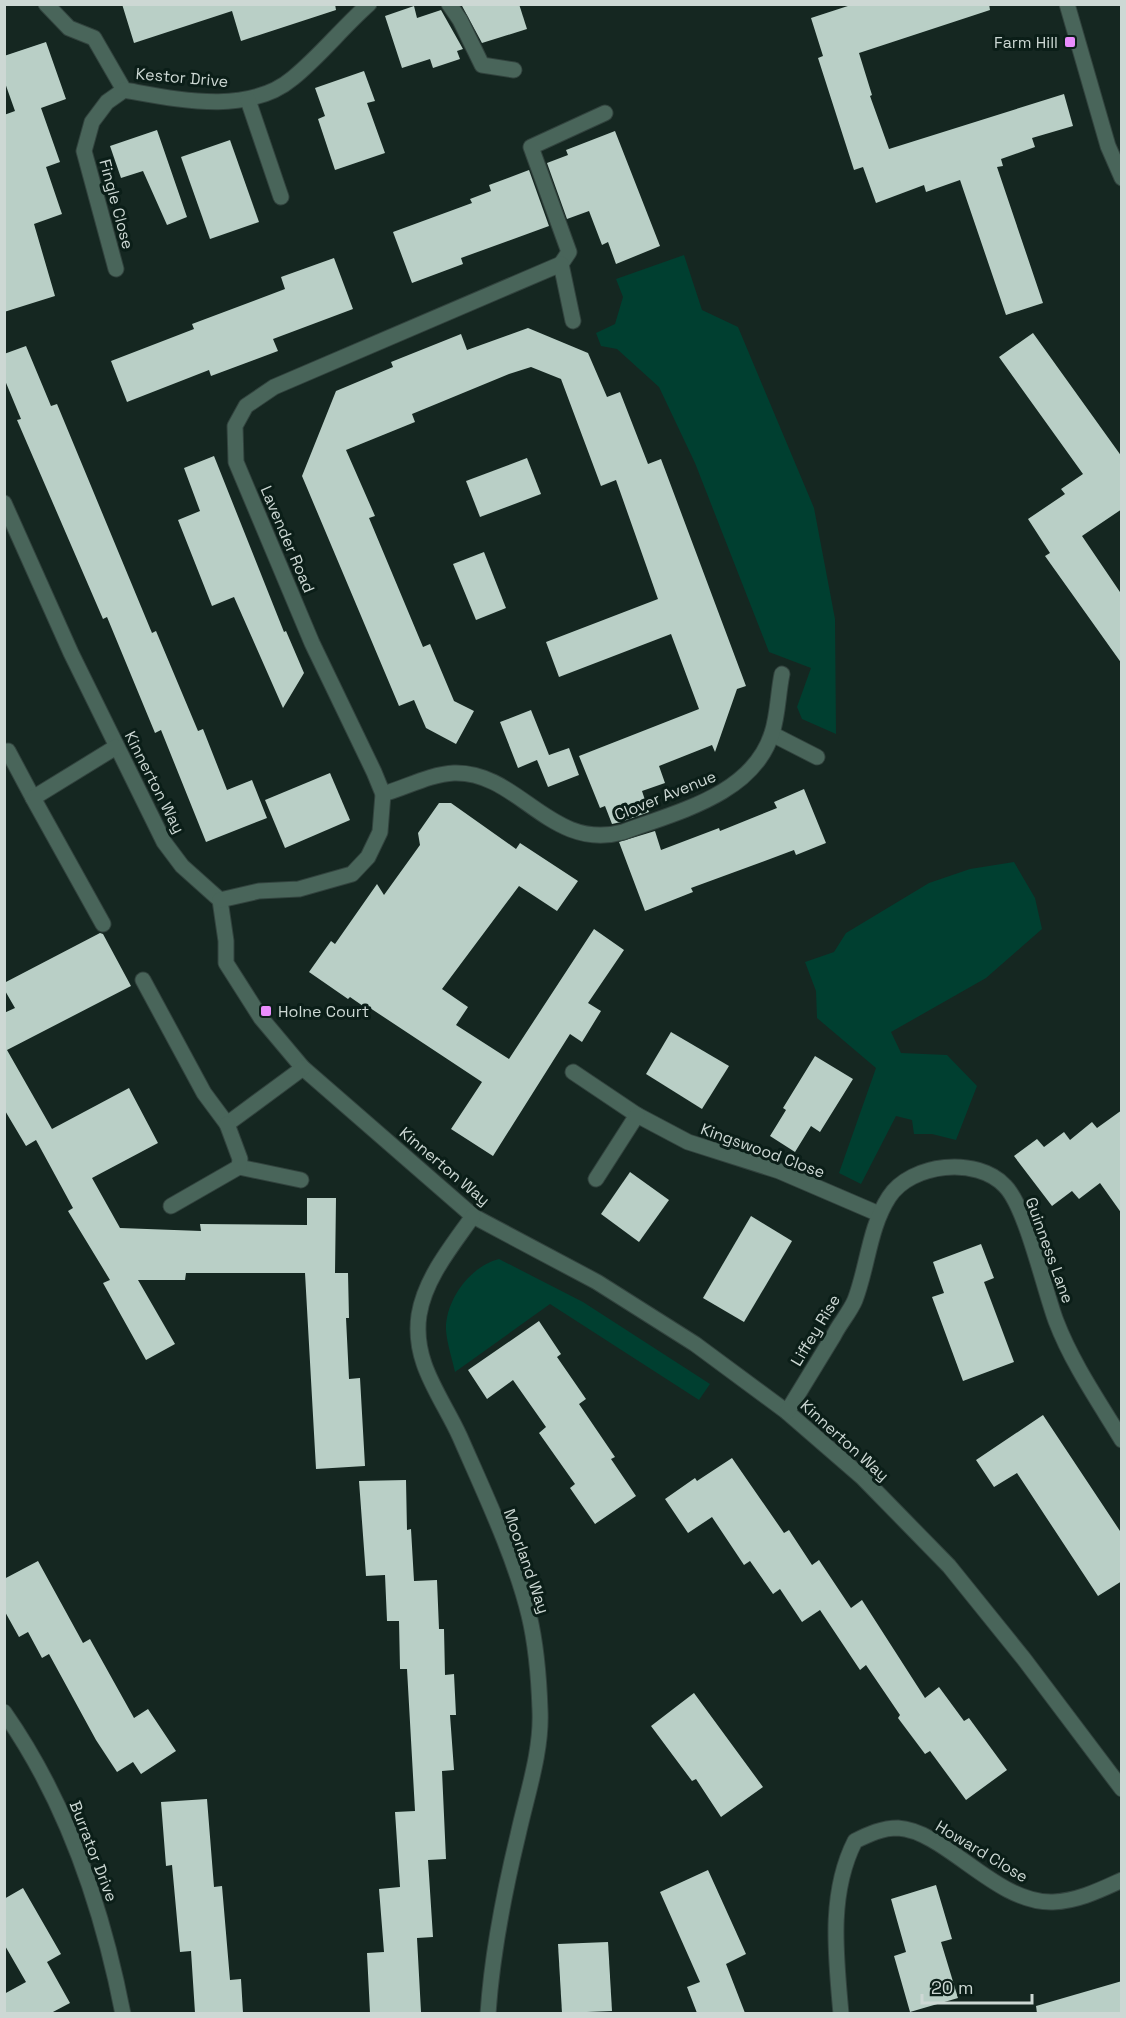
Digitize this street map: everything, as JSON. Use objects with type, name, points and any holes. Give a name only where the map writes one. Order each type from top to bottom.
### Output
[{"type":"street","name":"Kestor Drive","points":[[46,4],[69,28],[94,38],[124,90],[191,99],[248,100],[272,92],[292,79],[361,7]]},
{"type":"street","points":[[449,4],[460,20],[483,65],[514,70]]},
{"type":"street","points":[[1067,4],[1108,146],[1122,178]]},
{"type":"street","name":"Fingle Close","points":[[117,269],[84,151],[92,122],[107,102],[124,90]]},
{"type":"street","name":"Kestor Drive","points":[[248,100],[281,197]]},
{"type":"street","points":[[573,321],[561,264],[568,252],[531,147],[605,113]]},
{"type":"street","name":"Lavender Road","points":[[220,900],[259,891],[299,889],[352,874],[368,857],[380,832],[383,794],[312,643],[236,462],[235,426],[246,406],[274,387],[561,264]]},
{"type":"street","name":"Kinnerton Way","points":[[4,503],[116,747],[164,842],[182,866],[220,900],[226,941],[226,963],[261,1018],[303,1068],[472,1216],[597,1282],[694,1344],[787,1412],[862,1477],[948,1566],[1024,1659],[1122,1789]]},
{"type":"street","name":"Clover Avenue","points":[[383,794],[454,773],[472,776],[496,785],[560,827],[580,834],[606,837],[686,808],[736,784],[752,767],[772,734],[782,674]]},
{"type":"street","points":[[772,734],[817,757]]},
{"type":"street","points":[[33,798],[116,747]]},
{"type":"street","points":[[8,751],[103,924]]},
{"type":"street","points":[[143,980],[204,1093],[227,1124],[240,1159],[239,1167]]},
{"type":"street","points":[[227,1124],[303,1068]]},
{"type":"street","name":"Kingswood Close","points":[[573,1072],[637,1115],[688,1142],[778,1171],[879,1214]]},
{"type":"street","points":[[596,1179],[637,1115]]},
{"type":"street","name":"Guinness Lane","points":[[890,1194],[906,1179],[961,1166],[976,1168],[993,1175],[1007,1187],[1028,1234],[1057,1322],[1074,1359],[1122,1440]]},
{"type":"street","points":[[171,1206],[239,1167],[301,1180]]},
{"type":"street","name":"Liffey Rise","points":[[787,1412],[854,1300],[879,1214],[890,1194]]},
{"type":"street","name":"Moorland Way","points":[[472,1216],[433,1276],[420,1314],[421,1356],[423,1367],[459,1435],[501,1534],[526,1605],[540,1711],[532,1779],[518,1835],[491,1971],[488,2013]]},
{"type":"street","name":"Burrator Drive","points":[[4,1712],[31,1751],[62,1814],[93,1890],[113,1962],[123,2013]]},
{"type":"street","name":"Howard Close","points":[[841,2013],[835,1947],[841,1878],[855,1841],[878,1830],[899,1828],[916,1833],[978,1872],[1027,1899],[1051,1902],[1093,1894],[1122,1880]]},
{"type":"green space","points":[[684,255],[702,310],[738,327],[814,508],[835,619],[836,734],[802,719],[797,707],[811,668],[769,652],[695,463],[659,387],[617,349],[601,346],[596,333],[615,324],[623,297],[616,279]]},
{"type":"green space","points":[[1014,862],[1035,898],[1042,929],[986,978],[891,1032],[901,1053],[947,1055],[977,1086],[956,1140],[932,1134],[914,1134],[912,1120],[896,1116],[861,1184],[839,1173],[876,1068],[817,1018],[816,991],[805,962],[834,952],[846,933],[929,883],[970,869]]},
{"type":"green space","points":[[499,1259],[583,1302],[710,1384],[699,1400],[550,1304],[455,1372],[446,1330],[450,1308],[461,1286],[469,1277],[488,1263]]},
{"type":"building","points":[[122,4],[335,4],[336,10],[241,41],[232,11],[134,43]]},
{"type":"building","points":[[461,4],[519,4],[527,29],[482,43]]},
{"type":"building","points":[[854,4],[989,4],[990,10],[859,53],[872,95],[870,96],[889,149],[1064,94],[1073,126],[1032,138],[1035,147],[1001,159],[1003,166],[997,167],[1043,303],[1006,315],[960,180],[926,192],[924,185],[876,203],[863,167],[854,170],[818,58],[823,56],[811,18]]},
{"type":"building","points":[[414,6],[417,18],[441,10],[463,49],[457,51],[460,59],[433,68],[430,59],[402,68],[385,16]]},
{"type":"building","points":[[46,42],[66,99],[41,108],[60,162],[46,167],[62,214],[34,224],[55,296],[4,312],[4,115],[15,111],[4,80],[4,56]]},
{"type":"building","points":[[364,71],[375,101],[367,103],[385,153],[335,170],[318,119],[325,116],[315,88]]},
{"type":"building","points":[[157,130],[187,217],[167,225],[143,171],[121,178],[110,146]]},
{"type":"building","points":[[615,131],[660,246],[616,264],[608,242],[602,245],[589,211],[567,219],[547,163],[568,155],[566,150]]},
{"type":"building","points":[[230,140],[259,222],[210,239],[181,157]]},
{"type":"building","points":[[529,170],[549,226],[461,258],[463,264],[412,283],[393,232],[472,203],[470,199],[491,191],[489,185]]},
{"type":"building","points":[[334,258],[353,309],[273,339],[278,351],[211,376],[209,370],[127,402],[111,361],[194,329],[192,324],[285,289],[281,277]]},
{"type":"building","points":[[528,328],[588,353],[607,397],[620,392],[648,464],[661,459],[746,686],[737,689],[715,752],[712,745],[659,766],[665,783],[642,791],[649,812],[612,824],[605,806],[600,808],[579,756],[699,709],[671,634],[559,677],[546,642],[658,599],[616,480],[601,486],[561,379],[531,367],[509,374],[412,414],[415,422],[346,450],[375,516],[369,518],[423,647],[430,644],[454,701],[474,711],[456,744],[426,728],[414,700],[399,706],[302,476],[336,391],[393,367],[391,362],[461,334],[467,350]]},
{"type":"building","points":[[1033,333],[1122,457],[1122,509],[1082,536],[1122,595],[1122,664],[1045,556],[1050,553],[1028,519],[1065,494],[1061,489],[1083,474],[999,357]]},
{"type":"building","points":[[26,346],[51,406],[57,404],[152,633],[156,631],[198,731],[203,729],[227,790],[252,780],[267,818],[206,842],[161,730],[155,733],[107,617],[103,619],[17,420],[21,419],[4,378],[4,354]]},
{"type":"building","points":[[214,456],[284,632],[286,631],[304,673],[283,708],[234,597],[212,606],[178,520],[200,511],[184,468]]},
{"type":"building","points":[[527,458],[541,494],[480,517],[466,481]]},
{"type":"building","points":[[484,552],[506,608],[476,620],[453,564]]},
{"type":"building","points":[[531,710],[549,755],[569,748],[579,775],[548,787],[537,760],[518,768],[500,722]]},
{"type":"building","points":[[330,773],[350,820],[285,848],[265,800]]},
{"type":"building","points":[[804,789],[826,843],[796,855],[794,850],[691,888],[693,892],[645,911],[619,842],[655,831],[661,850],[719,828],[720,831],[777,808],[774,802]]},
{"type":"building","points":[[439,803],[451,803],[516,849],[520,843],[578,881],[557,911],[519,886],[442,989],[468,1007],[456,1025],[509,1059],[594,929],[624,950],[588,1003],[601,1011],[582,1042],[570,1034],[493,1156],[451,1129],[482,1082],[364,1004],[363,1006],[350,997],[348,999],[309,972],[331,941],[335,944],[377,884],[384,895],[420,845],[418,833]]},
{"type":"building","points":[[100,933],[103,934],[131,986],[7,1050],[52,1129],[129,1088],[158,1143],[92,1178],[120,1228],[201,1231],[200,1224],[307,1225],[307,1198],[336,1198],[335,1273],[348,1273],[349,1318],[346,1318],[349,1379],[360,1378],[365,1466],[316,1469],[305,1273],[186,1273],[185,1280],[138,1280],[175,1344],[146,1360],[103,1283],[110,1280],[68,1211],[73,1208],[36,1140],[26,1146],[4,1109],[4,1013],[15,1008],[4,989],[4,983]]},
{"type":"building","points":[[671,1032],[729,1066],[702,1109],[646,1074]]},
{"type":"building","points":[[815,1056],[853,1079],[820,1132],[811,1126],[795,1152],[770,1136],[786,1110],[783,1108]]},
{"type":"building","points":[[1122,1110],[1122,1214],[1100,1183],[1079,1199],[1072,1191],[1052,1206],[1014,1156],[1037,1139],[1044,1147],[1064,1132],[1070,1140],[1092,1122],[1097,1128]]},
{"type":"building","points":[[630,1172],[669,1200],[639,1242],[601,1214]]},
{"type":"building","points":[[751,1216],[792,1241],[744,1322],[703,1298]]},
{"type":"building","points":[[981,1244],[994,1278],[984,1282],[1014,1362],[963,1381],[932,1297],[944,1293],[933,1262]]},
{"type":"building","points":[[539,1321],[561,1354],[557,1357],[586,1399],[579,1404],[615,1457],[611,1459],[636,1496],[595,1524],[570,1488],[575,1484],[539,1433],[546,1427],[513,1380],[487,1399],[468,1370]]},
{"type":"building","points":[[1043,1415],[1122,1534],[1122,1581],[1098,1596],[1017,1473],[994,1487],[976,1460]]},
{"type":"building","points":[[732,1458],[784,1533],[789,1530],[812,1565],[819,1560],[851,1608],[862,1600],[925,1698],[939,1687],[964,1721],[969,1718],[1007,1770],[966,1800],[930,1751],[925,1754],[898,1718],[900,1715],[866,1665],[860,1670],[820,1610],[802,1622],[780,1589],[773,1594],[750,1561],[744,1565],[712,1517],[688,1533],[665,1499],[695,1478],[697,1481]]},
{"type":"building","points":[[406,1480],[407,1530],[411,1529],[414,1581],[437,1580],[439,1629],[444,1629],[445,1675],[454,1674],[456,1715],[450,1715],[454,1770],[442,1771],[446,1859],[428,1860],[433,1937],[417,1938],[421,2012],[370,2013],[367,1953],[384,1952],[379,1889],[400,1887],[395,1812],[415,1811],[407,1669],[400,1669],[399,1621],[387,1621],[385,1575],[366,1576],[359,1481]]},
{"type":"building","points":[[38,1561],[83,1643],[90,1639],[134,1718],[148,1709],[176,1751],[141,1774],[133,1762],[117,1772],[96,1740],[49,1654],[42,1658],[28,1632],[19,1637],[4,1610],[4,1579]]},
{"type":"building","points":[[694,1693],[763,1787],[721,1817],[696,1779],[692,1781],[651,1726]]},
{"type":"building","points":[[207,1799],[214,1887],[222,1886],[230,1980],[241,1979],[243,2013],[195,2013],[191,1951],[180,1952],[172,1865],[166,1866],[161,1802]]},
{"type":"building","points":[[708,1870],[746,1954],[726,1964],[745,2013],[697,2013],[687,1987],[700,1982],[660,1892]]},
{"type":"building","points":[[936,1885],[952,1939],[941,1942],[958,1998],[910,2012],[894,1956],[906,1952],[891,1899]]},
{"type":"building","points":[[23,1888],[61,1954],[47,1962],[70,2003],[51,2013],[4,2013],[4,1994],[26,1982],[4,1944],[4,1899]]},
{"type":"building","points":[[608,1942],[612,2011],[562,2013],[558,1944]]},
{"type":"building","points":[[1122,1981],[1122,2013],[1037,2013],[1036,2006]]},
{"type":"place","name":"Farm Hill","points":[[1070,42]]},
{"type":"place","name":"Holne Court","points":[[266,1011]]}]
